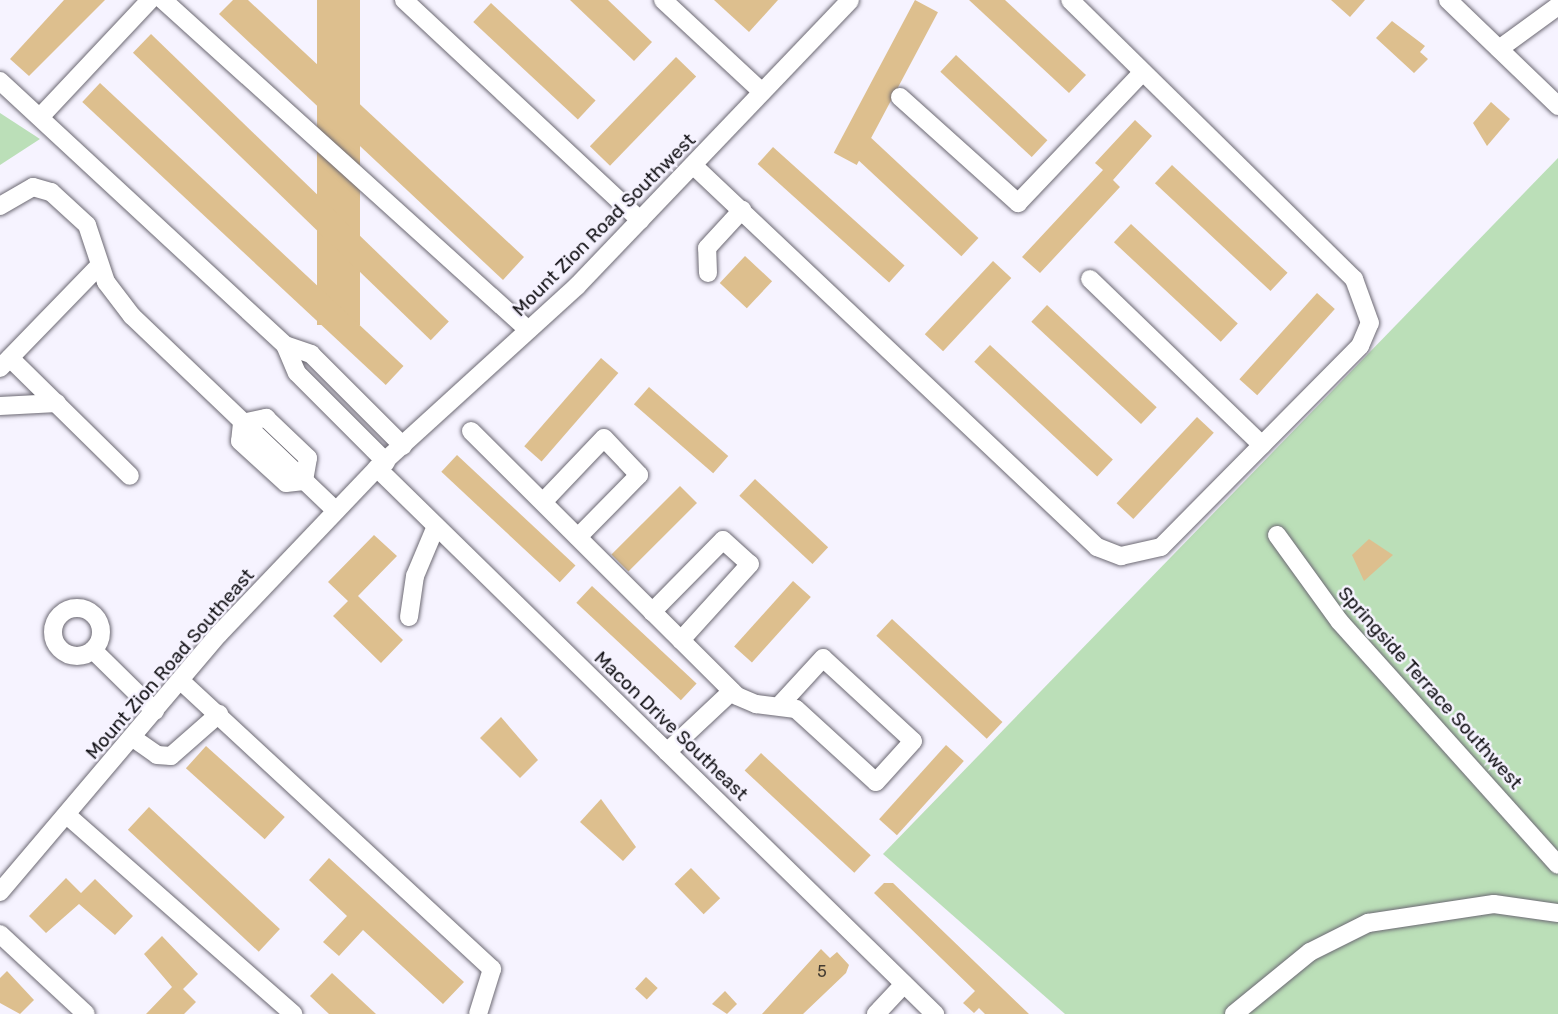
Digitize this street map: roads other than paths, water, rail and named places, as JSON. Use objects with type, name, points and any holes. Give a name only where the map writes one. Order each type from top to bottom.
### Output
[{"type":"street","points":[[42,115],[150,0]]},
{"type":"street","points":[[163,0],[528,330]]},
{"type":"street","points":[[404,0],[640,220]]},
{"type":"street","points":[[663,0],[762,92]]},
{"type":"street","name":"Mount Zion Road Southwest","points":[[381,465],[528,330],[640,220],[850,0]]},
{"type":"street","points":[[694,166],[1097,547],[1121,556],[1161,547],[1360,346],[1370,323],[1362,293],[1354,279],[1070,0]]},
{"type":"street","points":[[1448,0],[1558,106]]},
{"type":"street","points":[[1499,49],[1558,6]]},
{"type":"street","points":[[901,97],[1018,203],[1142,73]]},
{"type":"street","points":[[0,81],[42,115],[285,345],[311,354],[403,446]]},
{"type":"street","points":[[0,206],[33,187],[51,192],[87,225],[100,249],[99,267],[132,316],[242,423]]},
{"type":"street","points":[[708,272],[707,248],[742,210]]},
{"type":"street","points":[[99,267],[5,363],[57,403],[130,476]]},
{"type":"street","points":[[1090,279],[1262,445]]},
{"type":"street","name":"Macon Drive Southeast","points":[[285,345],[297,373],[436,526],[935,1014]]},
{"type":"street","points":[[0,406],[57,403]]},
{"type":"street","points":[[242,423],[266,418],[308,458],[304,481]]},
{"type":"street","points":[[242,423],[240,441],[266,455],[286,483],[304,481],[336,511]]},
{"type":"street","points":[[471,431],[732,691],[779,706],[796,709],[876,782],[912,741],[823,658],[779,706]]},
{"type":"street","points":[[266,455],[284,435]]},
{"type":"street","points":[[543,502],[604,438],[639,475],[578,537]]},
{"type":"street","name":"Mount Zion Road Southeast","points":[[0,892],[68,816],[181,681],[381,465]]},
{"type":"street","points":[[409,617],[415,576],[436,526]]},
{"type":"street","name":"Springside Terrace Southwest","points":[[1277,535],[1340,622],[1558,865]]},
{"type":"street","points":[[652,612],[723,540],[750,564],[681,640]]},
{"type":"street","points":[[93,650],[155,712]]},
{"type":"street","points":[[181,681],[492,969],[478,1014]]},
{"type":"street","points":[[667,752],[732,691]]},
{"type":"street","points":[[133,738],[157,755],[171,756],[219,714]]},
{"type":"street","points":[[68,816],[293,1014]]},
{"type":"street","points":[[1234,1014],[1310,952],[1368,923],[1494,904],[1558,913]]},
{"type":"street","points":[[0,934],[86,1014]]},
{"type":"street","points":[[876,1014],[904,984]]}]
